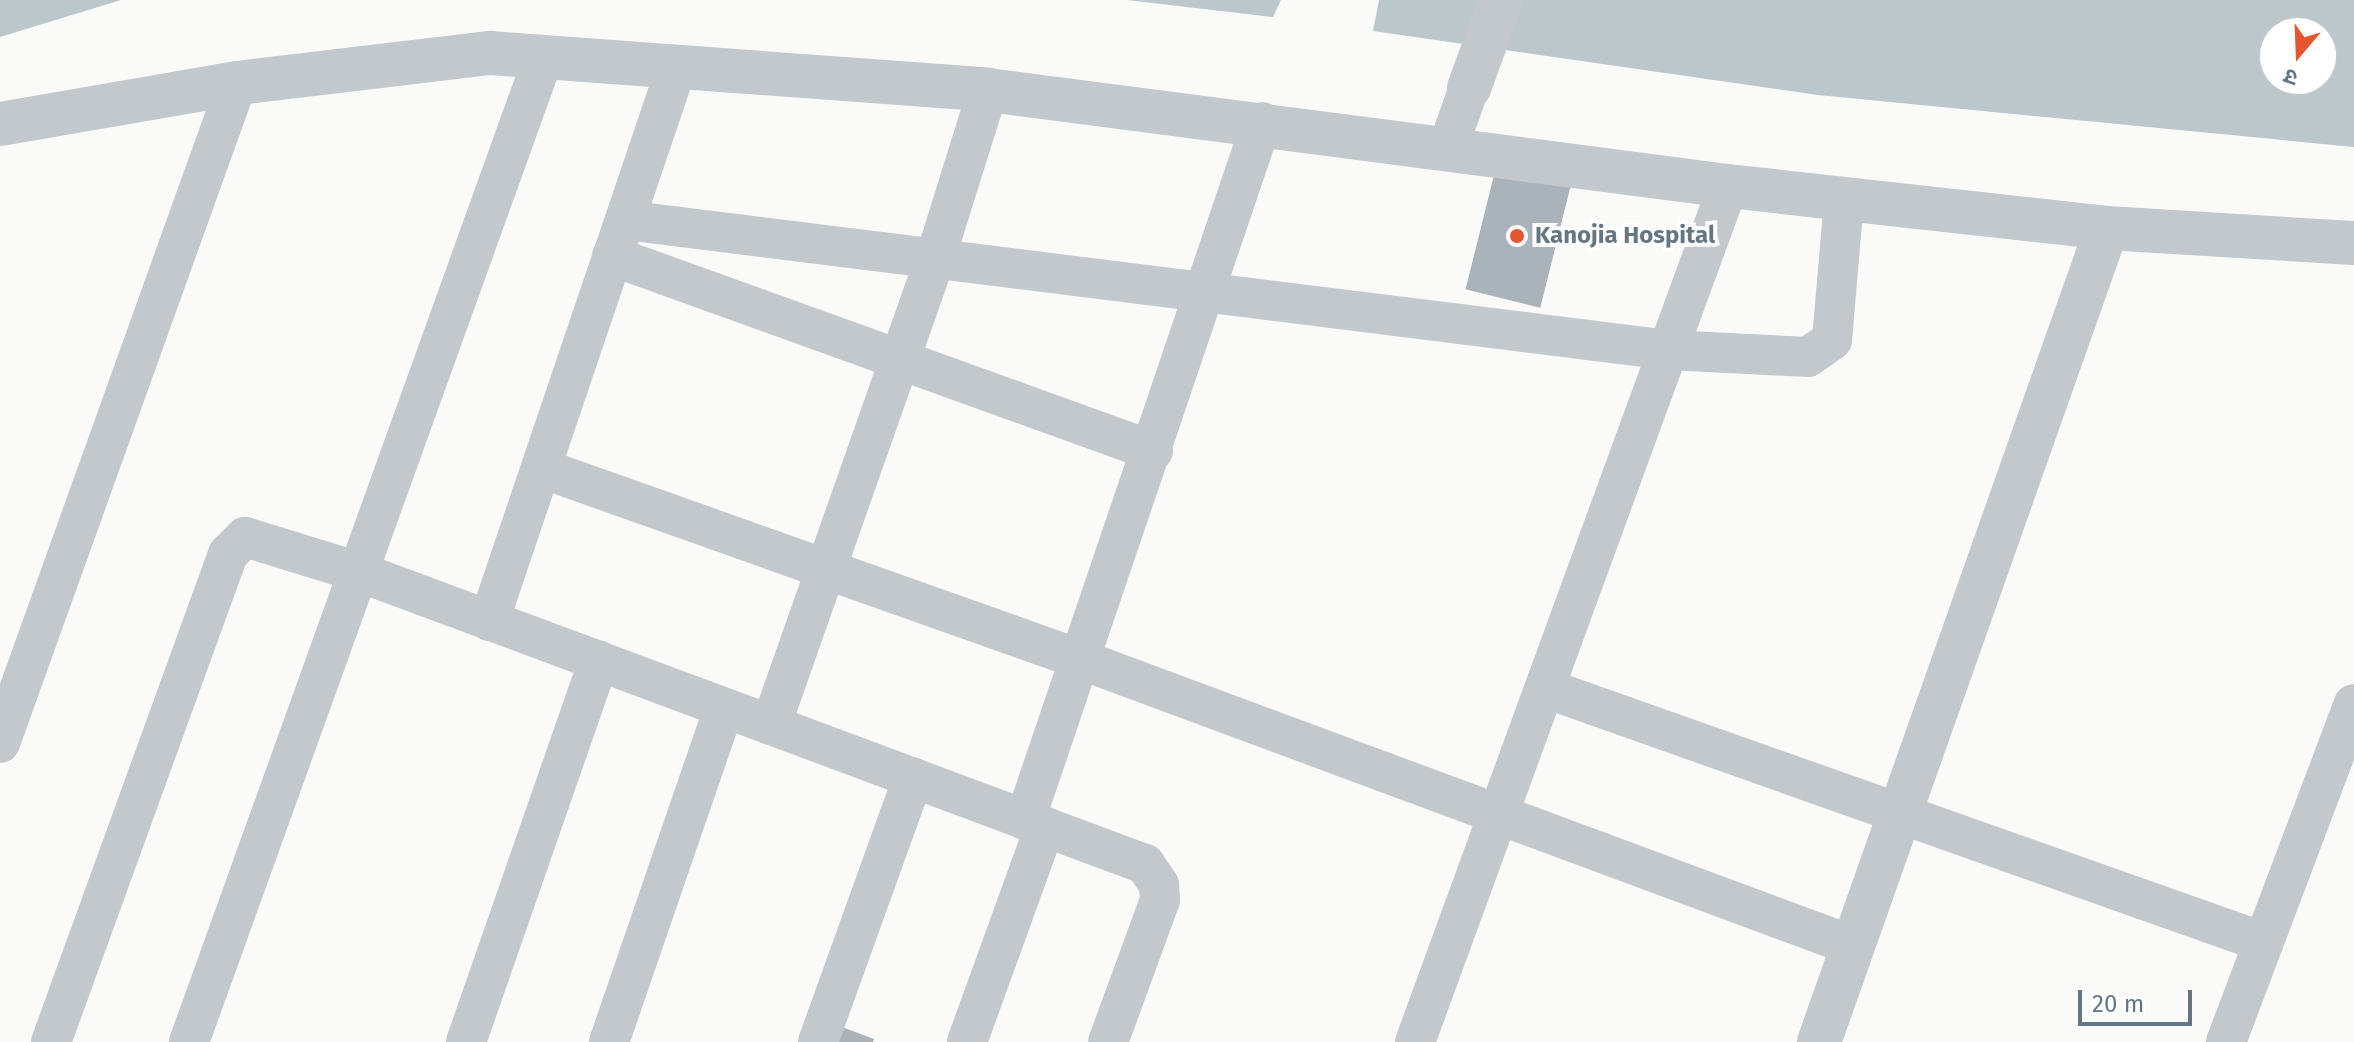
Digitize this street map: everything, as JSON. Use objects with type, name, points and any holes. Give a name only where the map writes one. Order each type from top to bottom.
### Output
[{"type":"street","points":[[1447,150],[1501,0]]},
{"type":"street","points":[[0,124],[237,83],[490,53],[988,90],[1262,122],[1447,150],[1844,199],[2107,228],[2354,243]]},
{"type":"street","points":[[189,1042],[362,573],[544,56]]},
{"type":"street","points":[[489,621],[677,66]]},
{"type":"street","points":[[0,743],[237,83]]},
{"type":"street","points":[[771,725],[935,259],[988,90]]},
{"type":"street","points":[[967,1042],[1082,660],[1262,122]]},
{"type":"street","points":[[1415,1042],[1728,186]]},
{"type":"street","points":[[618,238],[935,259],[1669,350],[1808,357],[1823,350],[1835,324],[1844,199]]},
{"type":"street","points":[[1819,1042],[1898,813],[2052,397],[2107,228]]},
{"type":"street","points":[[618,238],[900,360],[1153,451]]},
{"type":"street","points":[[541,468],[1082,660],[1853,946]]},
{"type":"street","points":[[51,1042],[235,543],[245,537],[362,573],[1145,864],[1159,885],[1160,900],[1108,1042]]},
{"type":"street","points":[[466,1042],[599,661]]},
{"type":"street","points":[[1545,688],[2263,942]]},
{"type":"street","points":[[2226,1042],[2354,704]]},
{"type":"street","points":[[609,1042],[724,708]]},
{"type":"street","points":[[818,1042],[913,778]]},
{"type":"shaded area","points":[[0,0],[121,0],[0,37]]},
{"type":"shaded area","points":[[1127,0],[1281,0],[1273,17]]},
{"type":"shaded area","points":[[1379,0],[2354,0],[2354,147],[1818,95],[1373,31]]},
{"type":"building","points":[[1497,163],[1572,182],[1540,308],[1466,289]]},
{"type":"building","points":[[842,1027],[874,1039],[873,1042],[837,1042]]},
{"type":"place","name":"Kanojia Hospital","points":[[1517,236]]}]
